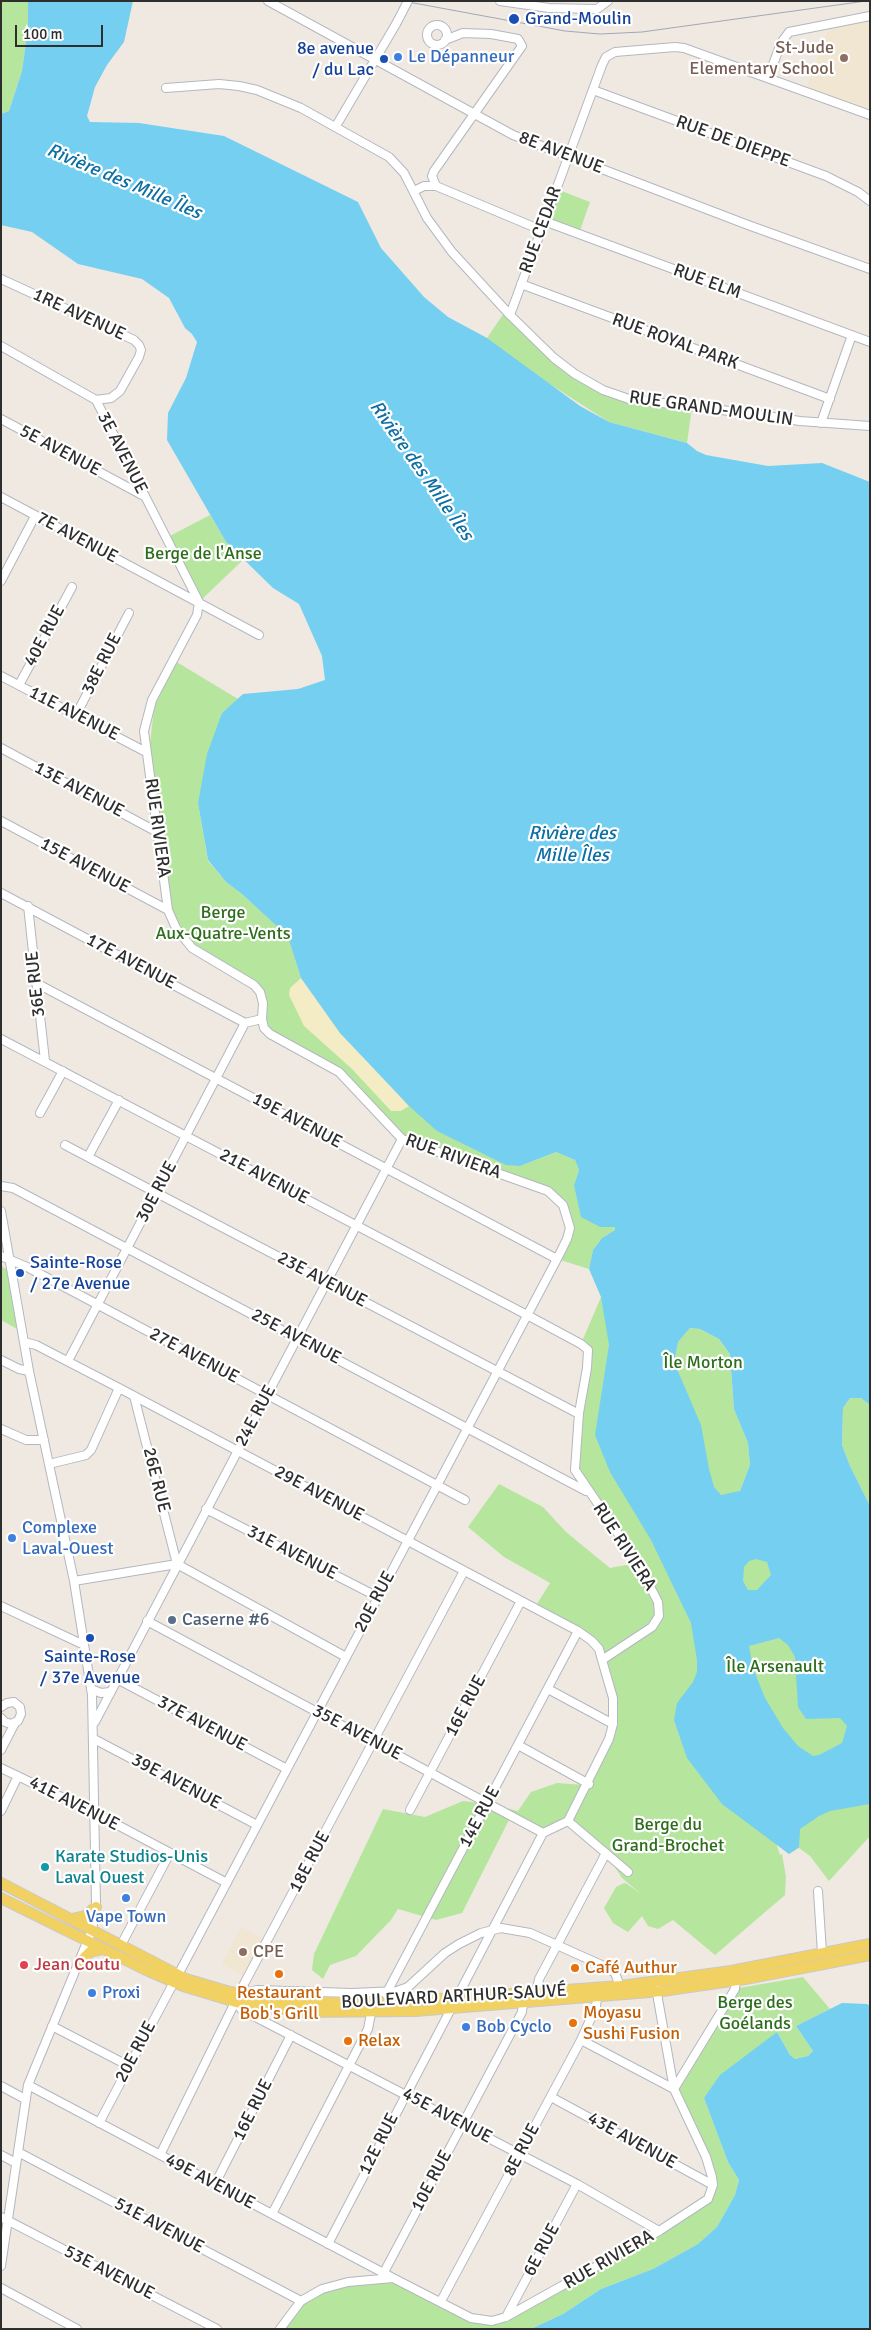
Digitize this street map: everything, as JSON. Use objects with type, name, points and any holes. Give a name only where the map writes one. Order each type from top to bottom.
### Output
[{"type":"main road","name":"BOULEVARD ARTHUR-SAUVÉ","points":[[1,1883],[72,1919],[104,1949],[176,1979],[205,1985],[238,1998],[297,2012],[371,2013],[450,2008],[597,1998],[621,1991]]},
{"type":"main road","name":"BOULEVARD ARTHUR-SAUVÉ","points":[[1,1898],[90,1935],[121,1945],[176,1979]]},
{"type":"main road","points":[[72,1919],[85,1916],[96,1907]]},
{"type":"main road","name":"BOULEVARD ARTHUR-SAUVÉ","points":[[736,1975],[822,1953],[870,1944]]},
{"type":"main road","points":[[78,1964],[90,1952],[104,1949]]},
{"type":"main road","name":"BOULEVARD ARTHUR-SAUVÉ","points":[[238,1998],[306,2002],[384,2003],[536,1993],[621,1991],[870,1955]]},
{"type":"street","name":"8E AVENUE","points":[[268,1],[513,134],[748,225],[870,269]]},
{"type":"street","points":[[336,126],[408,1]]},
{"type":"street","points":[[500,1],[549,8],[589,9],[602,7],[608,1]]},
{"type":"street","points":[[768,78],[781,42],[789,32],[870,16]]},
{"type":"street","points":[[436,186],[432,176],[434,171],[521,50],[521,42],[511,37],[463,33],[441,26],[431,26],[427,31],[427,38],[430,43],[437,45],[463,33]]},
{"type":"street","points":[[441,26],[446,30],[445,40]]},
{"type":"street","name":"RUE CEDAR","points":[[510,315],[602,65],[606,57],[615,52],[675,47],[870,115]]},
{"type":"street","name":"RUE GRAND-MOULIN","points":[[166,88],[210,84],[239,86],[294,104],[389,157],[404,173],[427,218],[442,240],[510,315],[554,358],[575,374],[603,390],[629,399],[821,423],[870,426]]},
{"type":"street","name":"RUE DE DIEPPE","points":[[593,90],[826,176],[858,192],[870,201]]},
{"type":"street","points":[[414,191],[424,186],[436,186],[541,230]]},
{"type":"street","name":"RUE ELM","points":[[544,222],[870,342]]},
{"type":"street","name":"1RE AVENUE","points":[[1,279],[134,340],[139,345],[141,350],[139,357],[120,391],[111,398],[96,400]]},
{"type":"street","name":"RUE ROYAL PARK","points":[[521,284],[830,399]]},
{"type":"street","points":[[821,423],[852,335]]},
{"type":"street","name":"3E AVENUE","points":[[1,346],[96,400],[198,602]]},
{"type":"street","name":"5E AVENUE","points":[[1,420],[144,496]]},
{"type":"street","name":"7E AVENUE","points":[[1,498],[259,635]]},
{"type":"street","points":[[1,581],[36,516]]},
{"type":"street","name":"40E RUE","points":[[19,686],[72,587]]},
{"type":"street","name":"RUE RIVIERA","points":[[198,602],[197,615],[147,714],[144,731],[168,910],[180,933],[192,948],[254,986],[260,992],[264,1003],[262,1019],[264,1028],[270,1034],[339,1072],[402,1139],[548,1191],[563,1205],[570,1228]]},
{"type":"street","name":"38E RUE","points":[[76,715],[129,613]]},
{"type":"street","name":"11E AVENUE","points":[[1,676],[146,752]]},
{"type":"street","name":"13E AVENUE","points":[[1,748],[157,832]]},
{"type":"street","name":"15E AVENUE","points":[[1,821],[168,910]]},
{"type":"street","name":"17E AVENUE","points":[[1,894],[28,906],[245,1023]]},
{"type":"street","name":"36E RUE","points":[[28,906],[45,1061]]},
{"type":"street","name":"19E AVENUE","points":[[36,983],[557,1259]]},
{"type":"street","points":[[245,1023],[262,1019]]},
{"type":"street","name":"30E RUE","points":[[68,1361],[245,1023]]},
{"type":"street","name":"21E AVENUE","points":[[1,1039],[527,1315]]},
{"type":"street","points":[[40,1113],[63,1071]]},
{"type":"street","points":[[88,1157],[119,1100]]},
{"type":"street","name":"24E RUE","points":[[94,1726],[116,1679],[402,1139]]},
{"type":"street","name":"23E AVENUE","points":[[65,1145],[579,1414]]},
{"type":"street","name":"25E AVENUE","points":[[1,1186],[14,1188],[588,1492]]},
{"type":"street","points":[[1,1211],[29,1372],[74,1581],[91,1689],[94,1726],[96,1907],[90,1935],[28,2085],[24,2099],[18,2152],[4,2219],[1,2266]]},
{"type":"street","name":"20E RUE","points":[[99,2123],[557,1259],[570,1228]]},
{"type":"street","name":"27E AVENUE","points":[[1,1256],[27,1267],[465,1500]]},
{"type":"street","name":"RUE RIVIERA","points":[[527,1315],[581,1344],[588,1350],[587,1368],[579,1414],[575,1470],[588,1492],[638,1563],[658,1602],[659,1616],[652,1627],[602,1660]]},
{"type":"street","name":"29E AVENUE","points":[[24,1342],[36,1345],[68,1361],[578,1631],[592,1641],[598,1649],[602,1660]]},
{"type":"street","points":[[1,1360],[29,1372]]},
{"type":"street","points":[[49,1464],[86,1455],[91,1450],[119,1388]]},
{"type":"street","name":"26E RUE","points":[[134,1396],[177,1564]]},
{"type":"street","points":[[1,1429],[21,1439],[44,1440]]},
{"type":"street","name":"31E AVENUE","points":[[206,1509],[378,1597]]},
{"type":"street","points":[[74,1581],[177,1564],[346,1657]]},
{"type":"street","name":"18E RUE","points":[[160,2155],[238,1998],[464,1571]]},
{"type":"street","name":"16E RUE","points":[[410,1810],[521,1601]]},
{"type":"street","points":[[1,1606],[84,1644]]},
{"type":"street","name":"35E AVENUE","points":[[147,1621],[543,1833]]},
{"type":"street","name":"14E RUE","points":[[384,2003],[387,1992],[578,1631]]},
{"type":"street","points":[[543,1833],[568,1821],[589,1784],[609,1740],[613,1724],[613,1698],[602,1660]]},
{"type":"street","name":"37E AVENUE","points":[[116,1679],[287,1769]]},
{"type":"street","points":[[91,1689],[101,1693],[110,1692]]},
{"type":"street","points":[[548,1689],[613,1724]]},
{"type":"street","points":[[1,1707],[10,1702],[20,1707],[20,1718],[15,1723],[1,1750]]},
{"type":"street","points":[[1,1718],[8,1723],[15,1723]]},
{"type":"street","name":"39E AVENUE","points":[[94,1739],[257,1825]]},
{"type":"street","points":[[518,1745],[589,1784]]},
{"type":"street","name":"41E AVENUE","points":[[1,1768],[95,1813],[227,1883]]},
{"type":"street","points":[[1,1812],[18,1776]]},
{"type":"street","points":[[568,1821],[628,1872]]},
{"type":"street","name":"12E RUE","points":[[328,2244],[543,1833]]},
{"type":"street","points":[[121,1945],[170,1853]]},
{"type":"street","points":[[536,1993],[539,1979],[606,1853]]},
{"type":"street","points":[[818,1891],[822,1953]]},
{"type":"street","points":[[238,1998],[257,1990],[387,1992],[408,1988],[455,1946],[493,1929],[517,1929],[558,1945],[612,1970],[621,1991]]},
{"type":"street","points":[[674,2089],[735,1989],[736,1975]]},
{"type":"street","points":[[655,1987],[674,2089],[706,2157],[713,2186]]},
{"type":"street","name":"45E AVENUE","points":[[238,1998],[242,2010],[577,2184],[659,2231]]},
{"type":"street","name":"8E RUE","points":[[441,2301],[581,2040],[596,2007],[597,1998]]},
{"type":"street","name":"10E RUE","points":[[381,2276],[522,2012],[523,2003]]},
{"type":"street","points":[[272,2214],[368,2029],[371,2013]]},
{"type":"street","points":[[52,2026],[129,2066]]},
{"type":"street","name":"16E RUE","points":[[215,2184],[291,2035]]},
{"type":"street","points":[[581,2040],[674,2089]]},
{"type":"street","name":"49E AVENUE","points":[[28,2085],[328,2244],[381,2276]]},
{"type":"street","points":[[1,2086],[24,2099]]},
{"type":"street","name":"43E AVENUE","points":[[551,2097],[713,2186]]},
{"type":"street","name":"51E AVENUE","points":[[18,2152],[301,2301]]},
{"type":"street","points":[[1,2156],[16,2163]]},
{"type":"street","name":"6E RUE","points":[[506,2317],[577,2184]]},
{"type":"street","name":"RUE RIVIERA","points":[[280,2329],[301,2301],[337,2284],[381,2276],[393,2278],[480,2321],[492,2321],[506,2317],[659,2231],[708,2199],[713,2186]]},
{"type":"street","name":"53E AVENUE","points":[[4,2219],[217,2329]]},
{"type":"street","points":[[1,2288],[77,2329]]},
{"type":"shaded area","name":"St-Jude Elementary School","points":[[870,16],[870,115],[805,92],[830,24]]},
{"type":"shaded area","name":"CPE","points":[[241,1927],[264,1939],[244,1976],[222,1964]]},
{"type":"green space","points":[[1,1],[28,1],[28,28],[22,71],[9,111],[1,114]]},
{"type":"green space","points":[[559,190],[590,202],[579,233],[547,221]]},
{"type":"green space","points":[[506,310],[554,358],[606,391],[692,407],[687,443],[609,422],[520,365],[487,338]]},
{"type":"green space","name":"Berge de l'Anse","points":[[210,515],[226,542],[244,559],[199,602],[166,538]]},
{"type":"green space","name":"Berge Aux-Quatre-Vents","points":[[175,661],[238,699],[222,713],[198,803],[208,861],[226,882],[242,894],[289,939],[301,978],[340,1033],[396,1095],[520,1166],[556,1152],[575,1160],[579,1170],[574,1185],[615,1227],[615,1230],[602,1238],[593,1250],[589,1269],[557,1259],[570,1228],[557,1198],[401,1139],[342,1076],[268,1035],[260,992],[199,950],[177,926],[157,832],[149,753],[154,708]]},
{"type":"green space","points":[[1,1266],[10,1271],[21,1331],[1,1320]]},
{"type":"green space","points":[[601,1297],[673,1362],[678,1342],[690,1328],[700,1329],[719,1339],[730,1354],[734,1409],[748,1443],[750,1465],[740,1491],[764,1545],[794,1655],[870,1738],[870,1836],[829,1881],[810,1856],[799,1848],[789,1854],[776,1843],[780,1855],[782,1854],[786,1877],[785,1895],[715,1955],[673,1920],[658,1929],[648,1926],[642,1916],[628,1932],[613,1923],[604,1908],[616,1887],[624,1883],[641,1894],[622,1878],[606,1853],[568,1821],[544,1831],[489,1804],[518,1811],[531,1792],[557,1783],[585,1785],[609,1740],[613,1698],[597,1642],[589,1634],[537,1604],[550,1583],[504,1557],[468,1527],[499,1484],[543,1507],[566,1532],[610,1568],[637,1563],[575,1470],[588,1350],[581,1344]]},
{"type":"green space","points":[[850,1398],[861,1398],[870,1405],[870,1506],[842,1445],[843,1408]]},
{"type":"green space","points":[[463,1801],[479,1803],[510,1818],[462,1913],[436,1920],[398,1909],[391,1920],[356,1956],[330,1965],[323,1979],[312,1970],[314,1954],[383,1809],[425,1817]]},
{"type":"green space","name":"Berge des Goélands","points":[[803,1977],[830,2009],[796,2026],[813,2051],[808,2056],[795,2059],[790,2055],[777,2032],[704,2098],[728,2162],[739,2180],[735,2195],[717,2227],[698,2244],[653,2269],[601,2289],[563,2314],[531,2329],[280,2329],[301,2301],[322,2289],[393,2278],[469,2320],[492,2322],[708,2200],[712,2177],[674,2089],[739,1988]]},
{"type":"sand","points":[[301,978],[340,1033],[409,1106],[401,1111],[391,1111],[352,1069],[304,1026],[289,995],[290,988]]},
{"type":"water","name":"Rivière des Mille Îles","points":[[28,1],[133,1],[124,42],[107,65],[95,87],[87,116],[90,122],[139,123],[224,136],[358,202],[381,248],[424,297],[448,317],[487,338],[580,406],[609,422],[687,443],[706,455],[768,466],[822,463],[870,482],[870,1405],[861,1398],[850,1398],[843,1408],[842,1445],[870,1506],[870,1804],[830,1811],[819,1816],[800,1829],[799,1847],[789,1854],[722,1804],[687,1758],[674,1720],[677,1703],[693,1682],[697,1672],[691,1623],[651,1540],[610,1472],[595,1435],[609,1345],[601,1297],[589,1269],[593,1250],[602,1238],[615,1230],[615,1227],[600,1227],[581,1217],[574,1185],[579,1170],[575,1160],[556,1152],[520,1166],[506,1165],[437,1131],[409,1106],[340,1033],[301,978],[289,940],[282,931],[242,894],[226,882],[208,860],[198,803],[207,754],[222,713],[243,694],[298,689],[325,680],[322,656],[299,604],[273,588],[226,542],[167,440],[168,413],[186,378],[197,342],[185,328],[169,298],[142,279],[78,264],[32,232],[1,225],[1,114],[9,111],[22,71],[28,28]],"holes":[[[690,1328],[700,1329],[719,1339],[730,1354],[734,1409],[748,1443],[750,1465],[740,1491],[721,1495],[714,1487],[701,1425],[674,1362],[678,1342]],[[756,1559],[767,1562],[771,1575],[757,1590],[748,1590],[743,1581],[744,1567],[749,1561]],[[779,1638],[788,1645],[795,1657],[798,1707],[806,1719],[840,1718],[847,1726],[842,1743],[819,1755],[813,1756],[798,1746],[783,1728],[765,1698],[753,1668],[749,1646]]]},
{"type":"water","points":[[842,2003],[867,2004],[870,2006],[870,2329],[531,2329],[563,2314],[601,2289],[653,2269],[698,2244],[717,2227],[735,2195],[739,2180],[728,2162],[704,2098],[720,2075],[777,2032],[790,2055],[795,2059],[808,2056],[813,2051],[796,2026]]},
{"type":"tram line","points":[[403,1],[565,31],[600,34],[642,32],[866,1]]},
{"type":"place","name":"Grand-Moulin","points":[[514,19]]},
{"type":"place","name":"Le Dépanneur","points":[[398,57]]},
{"type":"place","name":"St-Jude Elementary School","points":[[844,58]]},
{"type":"place","name":"8e avenue / du Lac","points":[[384,59]]},
{"type":"place","name":"Sainte-Rose / 27e Avenue","points":[[20,1273]]},
{"type":"place","name":"Complexe Laval-Ouest","points":[[12,1538]]},
{"type":"place","name":"Caserne #6","points":[[172,1620]]},
{"type":"place","name":"Sainte-Rose / 37e Avenue","points":[[90,1638]]},
{"type":"place","name":"Karate Studios-Unis Laval Ouest","points":[[45,1867]]},
{"type":"place","name":"Vape Town","points":[[126,1898]]},
{"type":"place","name":"CPE","points":[[243,1952]]},
{"type":"place","name":"Jean Coutu","points":[[24,1965]]},
{"type":"place","name":"Café Authur","points":[[575,1968]]},
{"type":"place","name":"Restaurant Bob's Grill","points":[[279,1974]]},
{"type":"place","name":"Proxi","points":[[92,1993]]},
{"type":"place","name":"Moyasu Sushi Fusion","points":[[573,2023]]},
{"type":"place","name":"Bob Cyclo","points":[[466,2027]]},
{"type":"place","name":"Relax","points":[[348,2041]]},
{"type":"park label","name":"Île Morton","points":[[703,1363]]},
{"type":"park label","name":"Île Arsenault","points":[[775,1667]]},
{"type":"park label","name":"Berge du Grand-Brochet","points":[[668,1835]]}]
